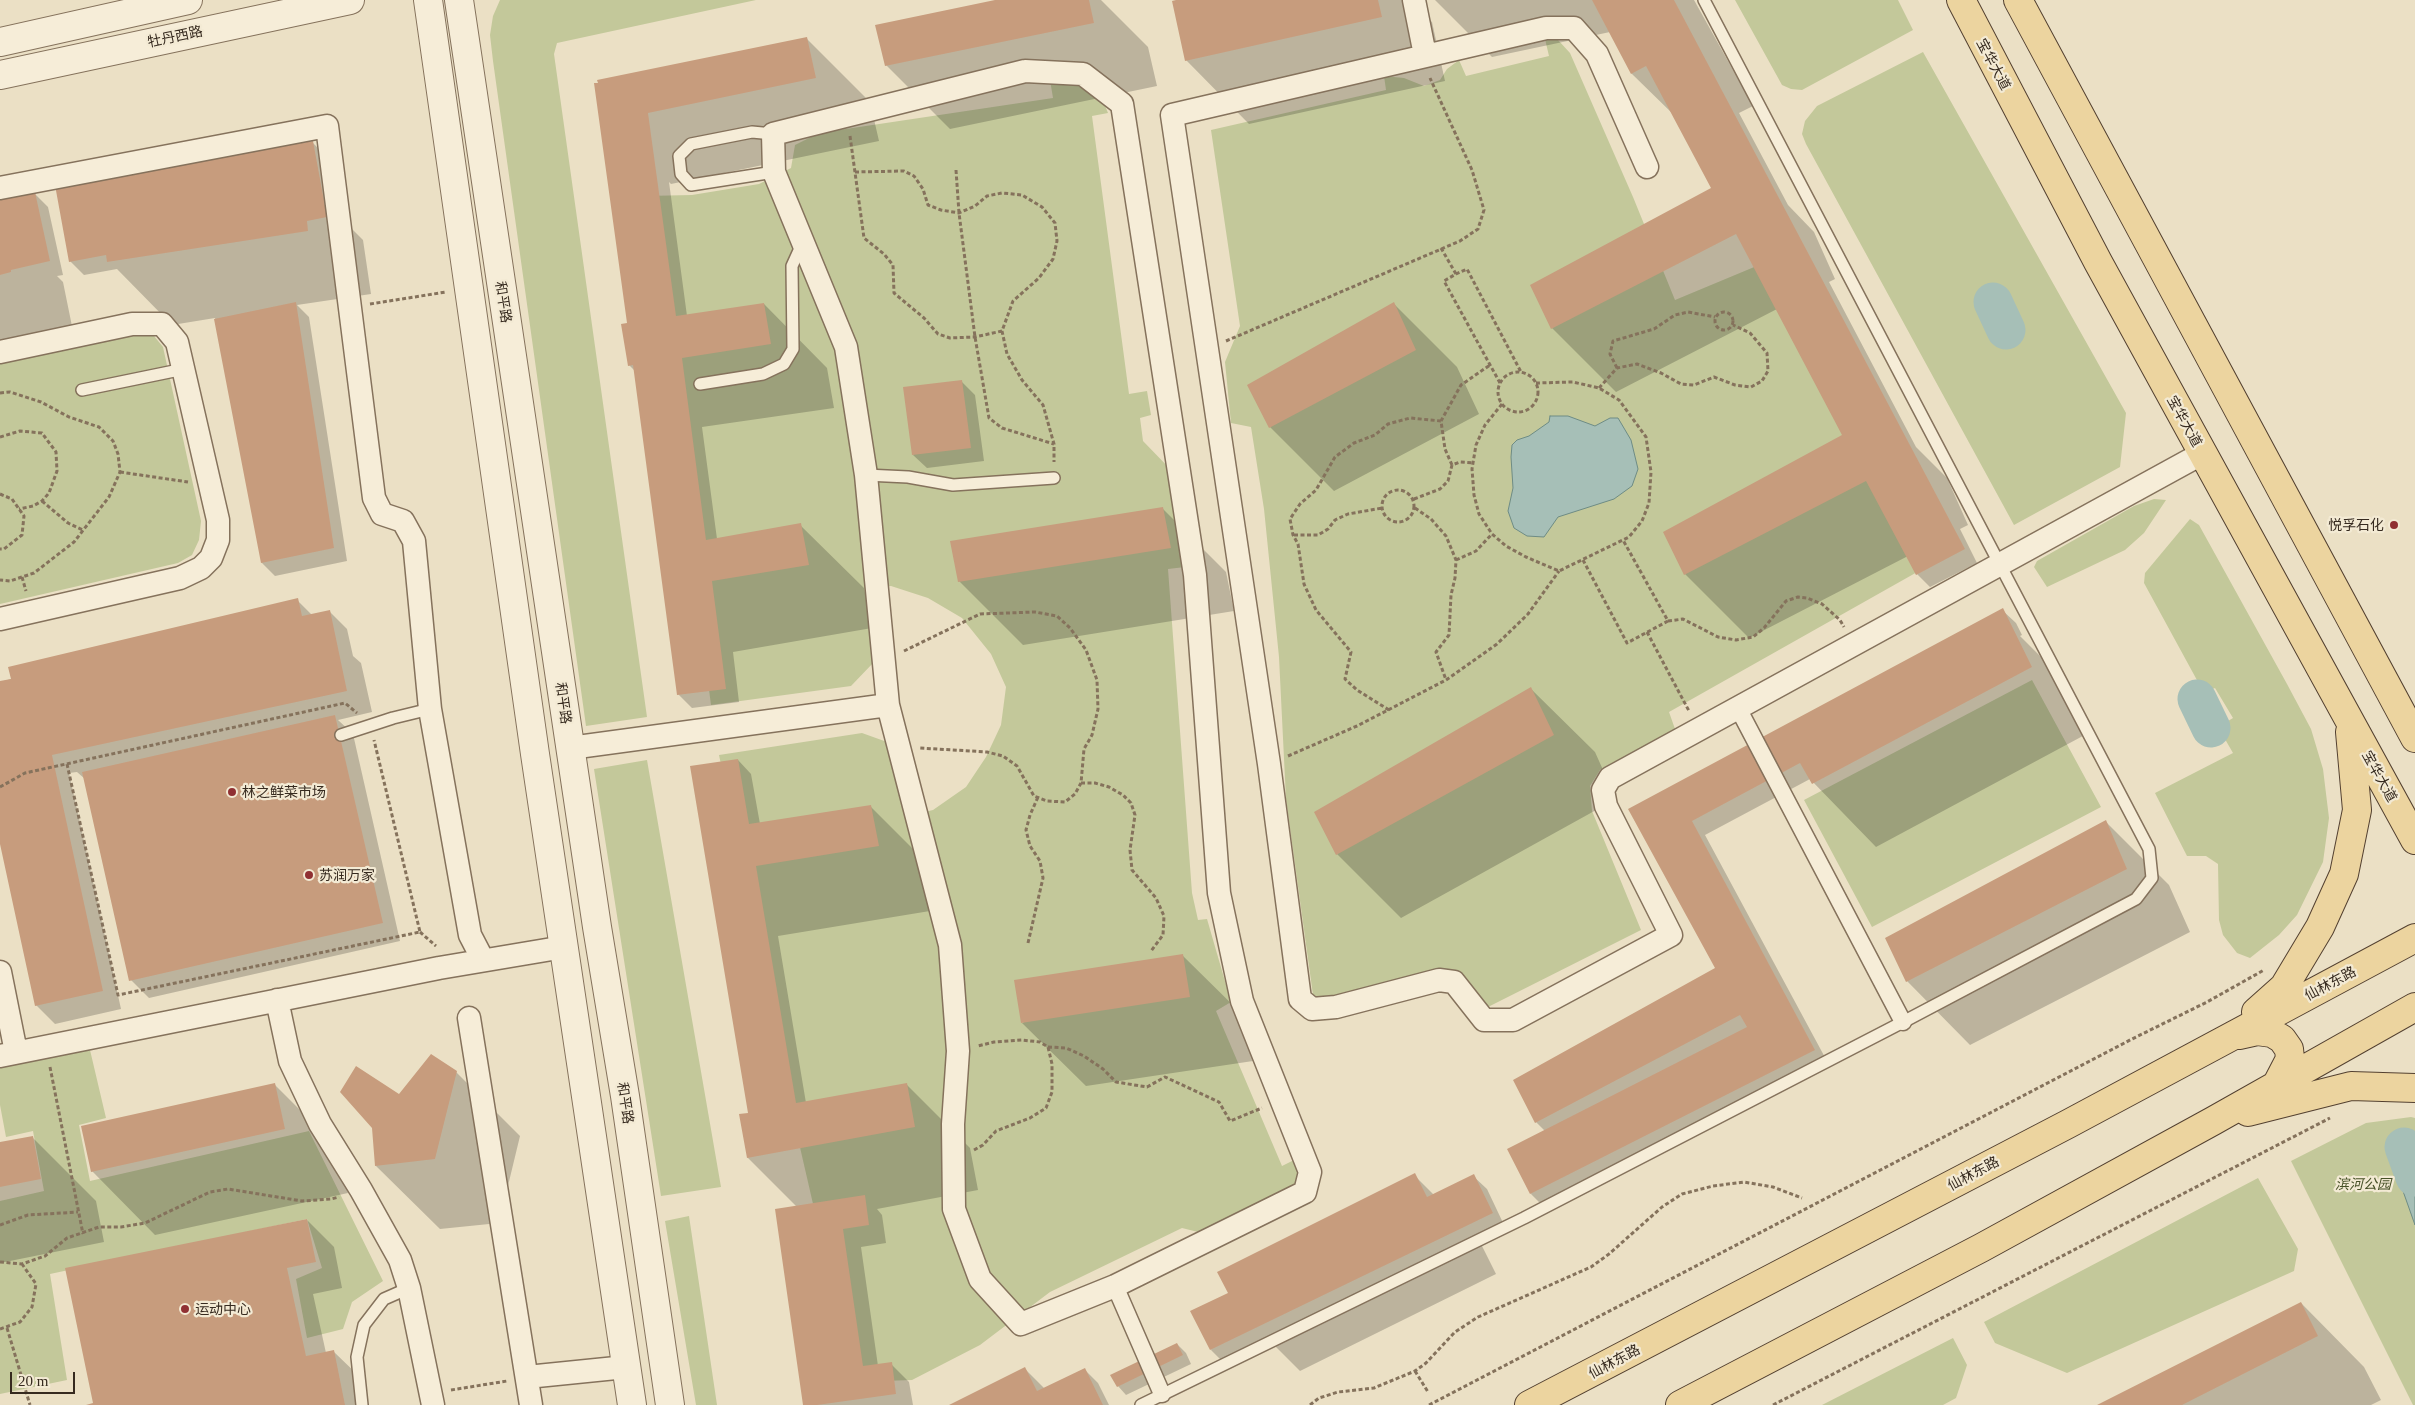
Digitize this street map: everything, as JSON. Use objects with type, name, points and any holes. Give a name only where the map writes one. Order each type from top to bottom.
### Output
[{"type":"main road","name":"宝华大道","points":[[1961,0],[2098,262],[2415,840]]},
{"type":"main road","points":[[2018,0],[2415,738]]},
{"type":"main road","points":[[2230,1037],[2284,987],[2320,927],[2344,874],[2357,810],[2349,720]]},
{"type":"main road","name":"仙林东路","points":[[1529,1405],[2415,938]]},
{"type":"main road","points":[[1680,1405],[1981,1248],[2213,1121],[2415,1007]]},
{"type":"main road","points":[[2230,1037],[2257,1031],[2272,1033],[2282,1039],[2289,1049],[2290,1059],[2287,1069],[2276,1086]]},
{"type":"main road","points":[[2213,1121],[2351,1086],[2415,1088]]},
{"type":"street","points":[[0,42],[188,0]]},
{"type":"street","name":"牡丹西路","points":[[0,75],[350,0]]},
{"type":"street","points":[[428,0],[632,1405]]},
{"type":"street","name":"和平路","points":[[460,0],[570,748],[670,1405]]},
{"type":"street","points":[[1414,0],[1425,55]]},
{"type":"street","points":[[1647,167],[1597,54],[1574,28],[1546,28],[1172,115],[1269,764],[1300,999],[1312,1009],[1336,1007],[1439,980],[1454,982],[1484,1020],[1513,1020],[1671,935],[1606,806],[1603,790],[1610,778],[2203,453]]},
{"type":"street","points":[[1025,71],[1084,74],[1122,104],[1195,575],[1219,893],[1242,1001],[1310,1172],[1305,1192],[1115,1286],[1021,1324],[980,1279],[954,1209],[953,1124],[958,1051],[950,945],[888,705],[866,475],[846,347],[802,244],[774,172],[773,134],[847,116],[1025,71]]},
{"type":"street","points":[[0,188],[327,126],[374,498],[382,514],[403,521],[414,541],[430,709],[470,935],[482,960]]},
{"type":"street","points":[[0,352],[132,324],[162,324],[178,342],[218,520],[218,540],[211,558],[201,568],[180,578],[0,619]]},
{"type":"street","points":[[570,748],[888,705]]},
{"type":"street","points":[[1738,708],[1903,1022]]},
{"type":"street","points":[[0,972],[8,1054],[482,960],[564,947]]},
{"type":"street","points":[[277,1000],[290,1061],[320,1124],[362,1190],[400,1260],[408,1288],[432,1399]]},
{"type":"street","points":[[469,1018],[531,1405]]},
{"type":"street","points":[[1115,1286],[1162,1394]]},
{"type":"street","points":[[528,1377],[626,1367]]},
{"type":"lane","points":[[1141,1405],[1524,1218],[1903,1022],[2136,899],[2152,878],[2149,850],[1704,0]]},
{"type":"lane","points":[[773,134],[752,132],[691,144],[679,156],[681,174],[691,184],[774,172]]},
{"type":"lane","points":[[700,384],[762,374],[784,364],[793,349],[792,266],[802,244]]},
{"type":"lane","points":[[82,390],[184,369]]},
{"type":"lane","points":[[866,475],[908,477],[953,485],[1054,478]]},
{"type":"lane","points":[[341,734],[430,709]]},
{"type":"lane","points":[[362,1405],[357,1357],[364,1325],[384,1299],[408,1288]]},
{"type":"path","points":[[1207,349],[1442,248],[1478,229],[1484,210],[1472,170],[1431,80],[1425,55]]},
{"type":"path","points":[[847,116],[864,238],[884,254],[893,265],[894,293],[924,318],[938,334],[950,338],[975,337],[1002,332]]},
{"type":"path","points":[[956,170],[959,212],[975,337],[989,418],[1002,428],[1054,444]]},
{"type":"path","points":[[855,172],[904,171],[914,176],[923,189],[928,205],[941,210],[959,212],[975,206],[987,196],[1002,193],[1022,195],[1042,207],[1055,223],[1057,241],[1053,258],[1039,278],[1013,301],[1002,332],[1007,354],[1022,380],[1043,406],[1054,444],[1054,478]]},
{"type":"path","points":[[1442,248],[1456,274]]},
{"type":"path","points":[[1500,383],[1444,281],[1456,274],[1467,269],[1521,372]]},
{"type":"path","points":[[350,307],[446,292]]},
{"type":"path","points":[[1725,311],[1734,318],[1733,325],[1723,330],[1718,328],[1714,322],[1715,317],[1719,312],[1725,311]]},
{"type":"path","points":[[1617,368],[1610,354],[1613,341],[1654,329],[1675,315],[1688,312],[1715,317]]},
{"type":"path","points":[[1599,388],[1617,368],[1637,364],[1661,373],[1681,384],[1694,385],[1714,377],[1735,385],[1751,387],[1762,381],[1768,371],[1767,353],[1750,333],[1733,325]]},
{"type":"path","points":[[1414,499],[1440,489],[1448,481],[1452,465],[1444,449],[1440,420],[1461,385],[1490,365]]},
{"type":"path","points":[[1512,372],[1521,372],[1527,374],[1536,383],[1538,393],[1535,402],[1528,409],[1519,412],[1509,410],[1498,397],[1500,383],[1505,376],[1512,372]]},
{"type":"path","points":[[1269,764],[1389,710],[1446,680],[1504,638],[1528,614],[1559,571],[1628,537],[1642,521],[1649,503],[1651,472],[1646,437],[1619,400],[1599,388],[1573,382],[1536,383]]},
{"type":"path","points":[[0,393],[10,392],[41,402],[69,417],[99,427],[113,441],[120,472],[109,497],[74,542],[34,573],[10,581],[0,580]]},
{"type":"path","points":[[1502,404],[1485,425],[1476,445],[1473,463],[1474,495],[1479,514],[1492,534],[1526,557],[1559,571]]},
{"type":"path","points":[[1389,710],[1357,690],[1345,679],[1351,652],[1316,610],[1304,584],[1298,544],[1293,536],[1290,519],[1300,504],[1316,490],[1335,457],[1354,443],[1374,434],[1388,424],[1410,418],[1440,420]]},
{"type":"path","points":[[0,437],[20,431],[42,434],[56,452],[57,471],[49,493],[42,501],[33,506],[19,508]]},
{"type":"path","points":[[1452,465],[1460,462],[1473,463]]},
{"type":"path","points":[[120,472],[183,483],[209,480]]},
{"type":"path","points":[[1399,489],[1408,492],[1414,499],[1415,508],[1411,517],[1403,522],[1394,522],[1386,516],[1382,508],[1383,498],[1390,491],[1399,489]]},
{"type":"path","points":[[0,494],[12,499],[24,516],[22,535],[4,549],[0,549]]},
{"type":"path","points":[[42,501],[68,523],[83,530]]},
{"type":"path","points":[[1293,536],[1318,535],[1328,529],[1335,520],[1348,514],[1382,508]]},
{"type":"path","points":[[1415,508],[1431,519],[1446,536],[1456,560],[1455,578],[1451,595],[1449,635],[1436,652],[1446,680]]},
{"type":"path","points":[[1456,560],[1476,551],[1492,534]]},
{"type":"path","points":[[1623,540],[1668,621]]},
{"type":"path","points":[[1583,560],[1627,643],[1668,621],[1683,619],[1718,637],[1736,640],[1753,637],[1786,601],[1798,597],[1807,598],[1822,604],[1840,620],[1853,644]]},
{"type":"path","points":[[884,661],[980,614],[1035,612],[1057,616],[1070,628],[1086,650],[1097,680],[1098,709],[1092,734],[1084,749],[1081,783],[1075,794],[1064,802],[1046,801],[1034,796],[1018,766],[1003,756],[987,752],[900,747]]},
{"type":"path","points":[[1647,632],[1698,730]]},
{"type":"path","points":[[0,788],[25,773],[345,703],[370,725],[420,932],[118,995],[67,764]]},
{"type":"path","points":[[1081,783],[1095,783],[1110,787],[1123,794],[1131,804],[1135,815],[1130,850],[1132,870],[1156,898],[1164,916],[1163,935],[1151,951]]},
{"type":"path","points":[[1028,942],[1042,878],[1040,861],[1030,846],[1026,830],[1038,797]]},
{"type":"path","points":[[1429,1405],[2132,1039],[2207,1002],[2268,967]]},
{"type":"path","points":[[958,1051],[994,1042],[1022,1040],[1040,1042],[1048,1047],[1066,1048],[1084,1056],[1103,1069],[1116,1082],[1147,1086],[1164,1077],[1219,1102],[1230,1121],[1254,1113],[1281,1098]]},
{"type":"path","points":[[46,1047],[83,1234]]},
{"type":"path","points":[[954,1149],[976,1150],[996,1131],[1030,1118],[1046,1108],[1052,1092],[1052,1064],[1048,1047]]},
{"type":"path","points":[[1773,1405],[2334,1116]]},
{"type":"path","points":[[1310,1405],[1319,1398],[1338,1392],[1374,1388],[1415,1371],[1426,1363],[1455,1332],[1478,1317],[1591,1267],[1609,1254],[1662,1206],[1682,1194],[1713,1186],[1744,1182],[1772,1187],[1802,1198]]},
{"type":"path","points":[[0,1262],[22,1264],[45,1256],[67,1238],[100,1227],[121,1227],[145,1223],[210,1192],[228,1189],[302,1201],[331,1199],[362,1190]]},
{"type":"path","points":[[0,1225],[28,1215],[78,1212]]},
{"type":"path","points":[[0,1329],[20,1322],[32,1308],[36,1284],[22,1264]]},
{"type":"path","points":[[7,1328],[30,1405]]},
{"type":"path","points":[[1415,1371],[1428,1392]]},
{"type":"path","points":[[432,1399],[528,1377]]},
{"type":"green space","points":[[500,0],[756,0],[557,43],[554,54],[647,717],[586,726],[493,61],[490,35],[493,16]]},
{"type":"green space","points":[[1735,0],[1898,0],[1913,30],[1802,90],[1791,89],[1782,85]]},
{"type":"green space","points":[[1545,39],[1558,40],[1570,53],[1633,197],[1675,300],[1759,265],[1919,571],[1669,712],[1675,729],[1600,770],[1590,786],[1592,811],[1641,930],[1486,1008],[1463,976],[1324,1000],[1313,995],[1286,799],[1279,657],[1264,509],[1251,427],[1231,423],[1225,362],[1240,326],[1211,130],[1386,90],[1384,76],[1404,78],[1424,86],[1440,80],[1447,69],[1459,60],[1466,76],[1549,56]]},
{"type":"green space","points":[[1923,52],[2126,413],[2120,467],[2014,525],[1802,134],[1805,121],[1817,106]]},
{"type":"green space","points":[[1050,80],[1086,84],[1101,96],[1108,113],[1092,116],[1129,394],[1147,391],[1151,415],[1140,418],[1143,441],[1173,472],[1185,567],[1168,569],[1192,893],[1198,920],[1207,919],[1231,1002],[1216,1011],[1282,1166],[1296,1159],[1300,1174],[1293,1187],[1198,1232],[1182,1228],[1050,1292],[980,1345],[912,1380],[854,1382],[793,1117],[719,755],[862,733],[887,742],[908,816],[933,810],[966,787],[986,757],[1001,725],[1006,687],[991,654],[962,618],[928,598],[891,586],[868,588],[874,662],[851,686],[711,705],[645,196],[692,195],[759,184],[791,168],[795,145],[819,133],[1053,98]]},
{"type":"green space","points":[[142,329],[154,336],[163,347],[201,521],[199,540],[192,555],[178,563],[0,604],[0,358]]},
{"type":"green space","points":[[2154,499],[2166,500],[2144,533],[2125,550],[2047,587],[2034,567],[2037,561],[2134,506]]},
{"type":"green space","points":[[2190,519],[2199,525],[2311,729],[2323,769],[2329,818],[2323,862],[2297,915],[2279,935],[2250,958],[2237,953],[2223,935],[2219,920],[2218,864],[2206,856],[2187,856],[2155,793],[2233,753],[2218,727],[2233,718],[2215,688],[2204,693],[2144,583],[2145,573]]},
{"type":"green space","points":[[2032,680],[2101,807],[1872,927],[1804,800]]},
{"type":"green space","points":[[647,760],[721,1187],[661,1196],[594,769]]},
{"type":"green space","points":[[90,1050],[106,1118],[79,1125],[90,1181],[309,1131],[383,1281],[352,1302],[343,1329],[307,1338],[296,1279],[322,1268],[307,1219],[50,1274],[67,1380],[0,1394],[0,1201],[44,1191],[33,1131],[6,1137],[0,1105],[0,1068]]},
{"type":"green space","name":"滨河公园","points":[[2415,1118],[2415,1405],[2413,1405],[2291,1161],[2366,1123]]},
{"type":"green space","points":[[2258,1178],[2298,1249],[2294,1271],[2067,1373],[1995,1343],[1984,1322]]},
{"type":"green space","points":[[689,1216],[717,1405],[696,1405],[665,1221]]},
{"type":"green space","points":[[1953,1338],[1967,1365],[1956,1398],[1943,1405],[1822,1405]]},
{"type":"water","points":[[1550,416],[1568,416],[1595,426],[1610,418],[1618,418],[1631,440],[1638,469],[1632,486],[1614,499],[1558,517],[1544,537],[1527,536],[1514,528],[1508,511],[1513,488],[1512,445],[1517,440],[1529,436],[1549,422]]},
{"type":"water","points":[[2415,1148],[2415,1225],[2392,1160]]},
{"type":"building","points":[[995,0],[1089,0],[1094,23],[885,66],[875,25]]},
{"type":"building","points":[[1378,0],[1382,17],[1185,61],[1172,1]]},
{"type":"building","points":[[1592,0],[1674,0],[1965,549],[1916,575],[1866,481],[1684,575],[1663,532],[1842,435],[1736,234],[1551,329],[1530,285],[1711,188],[1646,66],[1631,74]]},
{"type":"building","points":[[807,37],[816,78],[648,113],[676,316],[764,303],[771,344],[682,358],[706,540],[801,523],[809,565],[712,581],[726,689],[677,695],[633,365],[628,366],[621,324],[627,323],[594,83],[598,83],[597,80]]},
{"type":"building","points":[[313,141],[327,217],[307,221],[308,231],[107,262],[106,255],[69,262],[55,185]]},
{"type":"building","points":[[35,192],[50,261],[11,270],[11,272],[0,275],[0,200]]},
{"type":"building","points":[[296,302],[334,548],[261,563],[214,319]]},
{"type":"building","points":[[1394,302],[1416,350],[1269,428],[1247,385]]},
{"type":"building","points":[[962,380],[971,448],[912,455],[903,387]]},
{"type":"building","points":[[1163,507],[1171,548],[958,582],[950,541]]},
{"type":"building","points":[[298,598],[302,616],[330,610],[347,691],[52,755],[103,991],[35,1006],[0,844],[0,681],[11,679],[8,667]]},
{"type":"building","points":[[2003,608],[2032,667],[1812,784],[1800,763],[1692,821],[1815,1050],[1530,1194],[1507,1149],[1747,1027],[1740,1015],[1535,1123],[1513,1080],[1715,968],[1628,809]]},
{"type":"building","points":[[1531,687],[1554,735],[1336,855],[1314,812]]},
{"type":"building","points":[[335,715],[383,923],[129,981],[82,772]]},
{"type":"building","points":[[738,759],[749,824],[871,805],[879,846],[756,866],[796,1103],[907,1083],[915,1127],[747,1158],[739,1114],[748,1113],[690,766]]},
{"type":"building","points":[[2106,820],[2127,869],[1906,982],[1885,938]]},
{"type":"building","points":[[1183,954],[1190,997],[1021,1023],[1014,980]]},
{"type":"building","points":[[431,1054],[457,1071],[435,1159],[375,1166],[372,1128],[340,1092],[356,1066],[399,1094]]},
{"type":"building","points":[[275,1083],[285,1129],[91,1172],[81,1126]]},
{"type":"building","points":[[33,1136],[41,1179],[0,1187],[0,1142]]},
{"type":"building","points":[[1415,1173],[1427,1197],[1474,1174],[1493,1213],[1210,1350],[1190,1311],[1228,1293],[1217,1272]]},
{"type":"building","points":[[865,1195],[869,1225],[843,1229],[863,1366],[892,1362],[896,1394],[817,1405],[803,1405],[775,1209]]},
{"type":"building","name":"运动中心","points":[[307,1219],[316,1262],[287,1268],[306,1356],[334,1350],[345,1405],[86,1405],[93,1403],[65,1268]]},
{"type":"building","points":[[2301,1302],[2318,1336],[2182,1405],[2097,1405]]},
{"type":"building","points":[[1177,1343],[1183,1355],[1117,1387],[1110,1375]]},
{"type":"building","points":[[1025,1367],[1037,1391],[1085,1368],[1103,1405],[949,1405]]},
{"type":"waterway","points":[[1993,302],[2006,330]]},
{"type":"waterway","points":[[2197,699],[2211,728]]},
{"type":"waterway","points":[[2404,1147],[2415,1177]]},
{"type":"place","name":"悦孚石化","points":[[2394,525]]},
{"type":"place","name":"林之鲜菜市场","points":[[232,792]]},
{"type":"place","name":"苏润万家","points":[[309,875]]},
{"type":"place","name":"运动中心","points":[[185,1309]]}]
